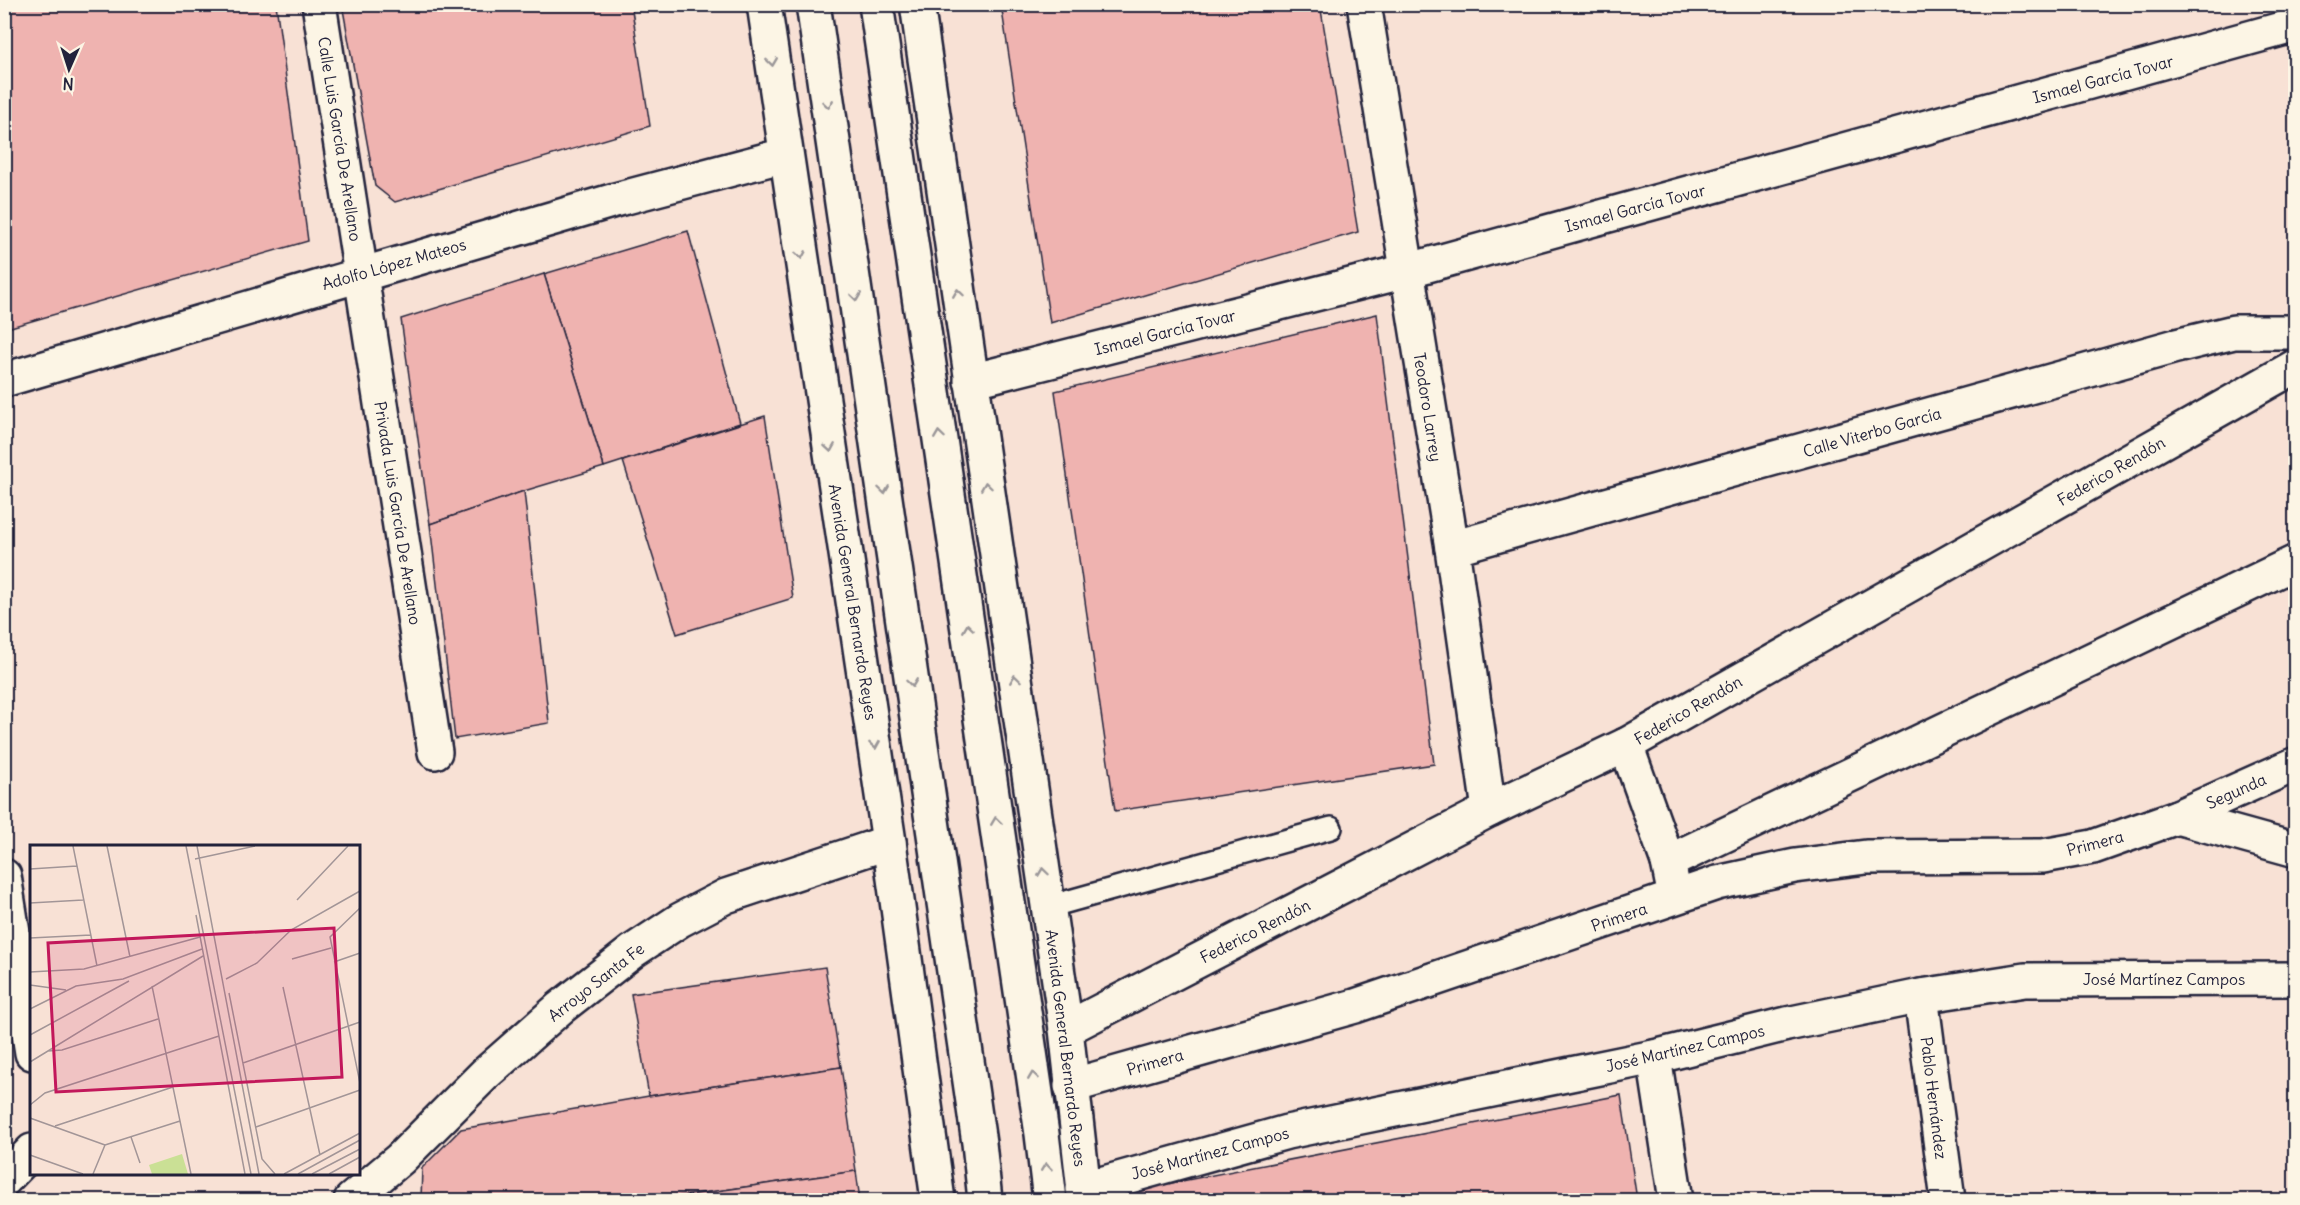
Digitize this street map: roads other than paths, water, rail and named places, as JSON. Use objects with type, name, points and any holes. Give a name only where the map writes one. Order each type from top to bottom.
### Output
[{"type":"street","name":"Calle Luis García De Arellano","points":[[319,4],[360,274]]},
{"type":"street","name":"Avenida General Bernardo Reyes","points":[[764,4],[889,842],[938,1200]]},
{"type":"street","points":[[813,4],[979,1143],[985,1200]]},
{"type":"street","name":"Avenida General Bernardo Reyes","points":[[876,4],[1050,1200]]},
{"type":"street","name":"Avenida General Bernardo Reyes","points":[[917,4],[1066,1029],[1084,1195]]},
{"type":"street","name":"Teodoro Larrey","points":[[1364,4],[1452,548],[1489,810]]},
{"type":"street","name":"Ismael García Tovar","points":[[971,381],[1406,271],[2295,25]]},
{"type":"street","name":"Adolfo López Mateos","points":[[4,380],[615,200],[785,155]]},
{"type":"street","name":"Privada Luis García De Arellano","points":[[360,274],[435,752]]},
{"type":"street","name":"Calle Viterbo García","points":[[1452,548],[2176,346],[2234,332],[2295,332]]},
{"type":"street","name":"Federico Rendón","points":[[1066,1029],[1489,810],[1626,745],[2295,366]]},
{"type":"street","points":[[1668,862],[2295,562]]},
{"type":"street","points":[[1626,745],[1668,862],[1674,899]]},
{"type":"street","name":"Segunda","points":[[2177,817],[2295,764]]},
{"type":"street","points":[[2177,817],[2295,850]]},
{"type":"street","name":"Primera","points":[[1071,1086],[1355,1006],[1717,883],[1795,866],[1866,857],[2043,856],[2093,847],[2177,817]]},
{"type":"street","name":"Arroyo Santa Fe","points":[[351,1200],[400,1159],[485,1074],[560,1008],[633,951],[680,920],[726,896],[889,842]]},
{"type":"street","points":[[4,876],[9,932],[30,1041]]},
{"type":"street","name":"José Martínez Campos","points":[[1084,1195],[1287,1132],[1654,1057],[1787,1024],[1921,996],[2025,980],[2295,979]]},
{"type":"street","name":"Pablo Hernández","points":[[1921,996],[1948,1200]]},
{"type":"street","points":[[1654,1057],[1676,1200]]},
{"type":"street","points":[[4,1180],[30,1153]]},
{"type":"lane","points":[[1048,907],[1331,828]]}]
